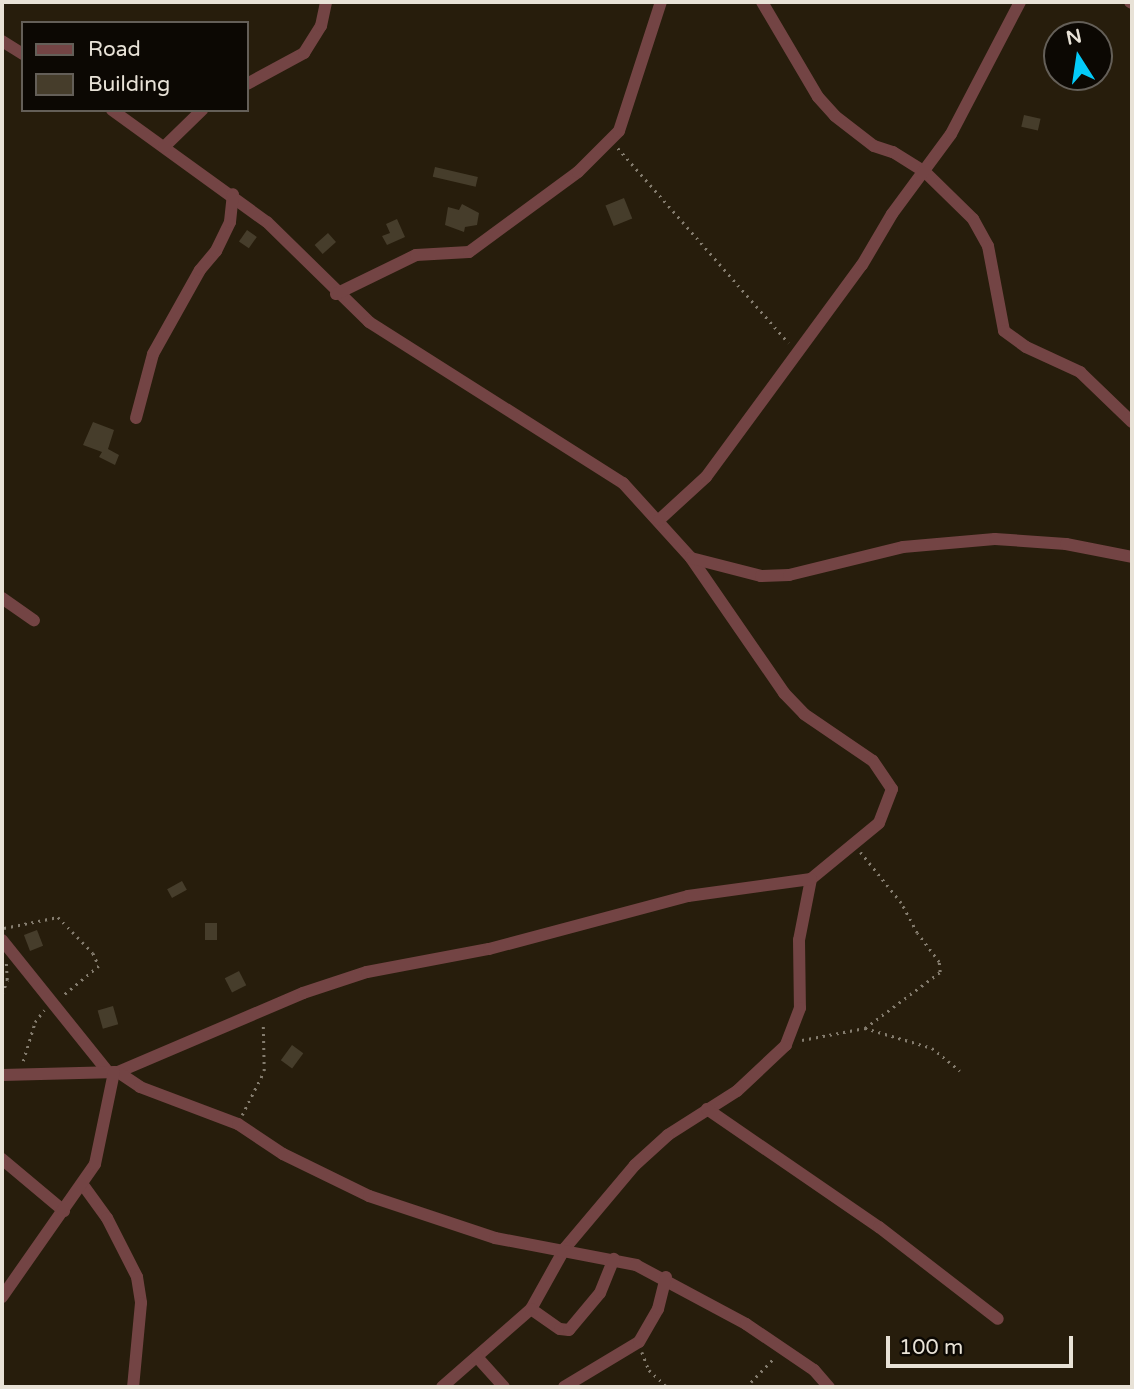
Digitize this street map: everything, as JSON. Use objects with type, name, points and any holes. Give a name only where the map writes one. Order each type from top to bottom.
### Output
[{"type":"street","points":[[248,83],[304,53],[321,26],[326,2]]},
{"type":"street","points":[[336,294],[416,255],[469,252],[542,202],[611,141],[619,131],[661,2]]},
{"type":"street","points":[[762,2],[818,97],[835,116],[874,146],[893,152],[924,171],[963,205],[988,246],[1002,301],[1004,331],[1026,347],[1080,372],[1132,422]]},
{"type":"street","points":[[659,520],[706,477],[799,355],[951,134],[1020,2]]},
{"type":"street","points":[[2,41],[21,53]]},
{"type":"street","points":[[2,1075],[113,1072],[263,1009],[367,972],[489,949],[688,896],[811,879],[879,823],[889,804],[892,789],[885,774],[873,761],[804,714],[784,693],[691,558],[659,520],[622,483],[536,424],[407,348],[336,294],[267,222],[233,194],[115,112]]},
{"type":"street","points":[[163,147],[200,112]]},
{"type":"street","points":[[135,418],[153,354],[200,270],[216,251],[230,222],[233,194]]},
{"type":"street","points":[[691,558],[761,576],[789,575],[903,547],[995,539],[1066,544],[1132,557]]},
{"type":"street","points":[[2,598],[34,620]]},
{"type":"street","points":[[442,1387],[531,1310],[565,1248],[635,1165],[764,1068],[793,1035],[802,984],[802,911],[811,879]]},
{"type":"street","points":[[2,937],[113,1072],[140,1087],[238,1124],[283,1154],[369,1196],[495,1238],[565,1248],[614,1259],[666,1277],[783,1349],[829,1387]]},
{"type":"street","points":[[2,1297],[83,1185],[95,1164],[113,1072]]},
{"type":"street","points":[[707,1109],[879,1227],[998,1319]]},
{"type":"street","points":[[2,1159],[64,1210]]},
{"type":"street","points":[[83,1185],[107,1218],[137,1277],[141,1303],[132,1387]]},
{"type":"street","points":[[531,1310],[560,1329],[569,1330],[600,1293],[614,1259]]},
{"type":"street","points":[[564,1387],[639,1342],[658,1308],[666,1277]]},
{"type":"street","points":[[477,1357],[504,1387]]},
{"type":"path","points":[[611,141],[799,355]]},
{"type":"path","points":[[793,1035],[820,1040],[865,1028],[941,966],[901,903],[862,857],[857,841]]},
{"type":"path","points":[[2,994],[7,980],[2,937],[58,916],[98,960],[91,976],[55,1002],[35,1022],[31,1045],[17,1074]]},
{"type":"path","points":[[238,1124],[264,1071],[263,1009]]},
{"type":"path","points":[[865,1028],[932,1048],[960,1071]]},
{"type":"path","points":[[639,1342],[649,1370],[667,1387]]},
{"type":"path","points":[[746,1387],[783,1349]]},
{"type":"building","points":[[1024,115],[1041,119],[1038,131],[1021,127]]},
{"type":"building","points":[[435,167],[478,177],[476,187],[433,177]]},
{"type":"building","points":[[624,198],[632,218],[614,226],[605,205]]},
{"type":"building","points":[[462,204],[479,213],[477,225],[465,227],[464,232],[445,225],[448,207],[459,210]]},
{"type":"building","points":[[397,219],[405,237],[387,245],[382,236],[390,233],[386,224]]},
{"type":"building","points":[[247,230],[257,237],[249,248],[239,241]]},
{"type":"building","points":[[328,233],[336,242],[323,254],[315,245]]},
{"type":"building","points":[[93,422],[114,430],[108,449],[119,455],[115,465],[99,457],[102,452],[83,445]]},
{"type":"building","points":[[182,881],[187,890],[172,898],[167,889]]},
{"type":"building","points":[[205,923],[217,923],[217,940],[205,940]]},
{"type":"building","points":[[37,930],[43,946],[30,951],[24,935]]},
{"type":"building","points":[[239,971],[246,985],[232,993],[225,978]]},
{"type":"building","points":[[113,1006],[118,1024],[103,1029],[98,1010]]},
{"type":"building","points":[[292,1045],[303,1053],[292,1069],[281,1060]]}]
